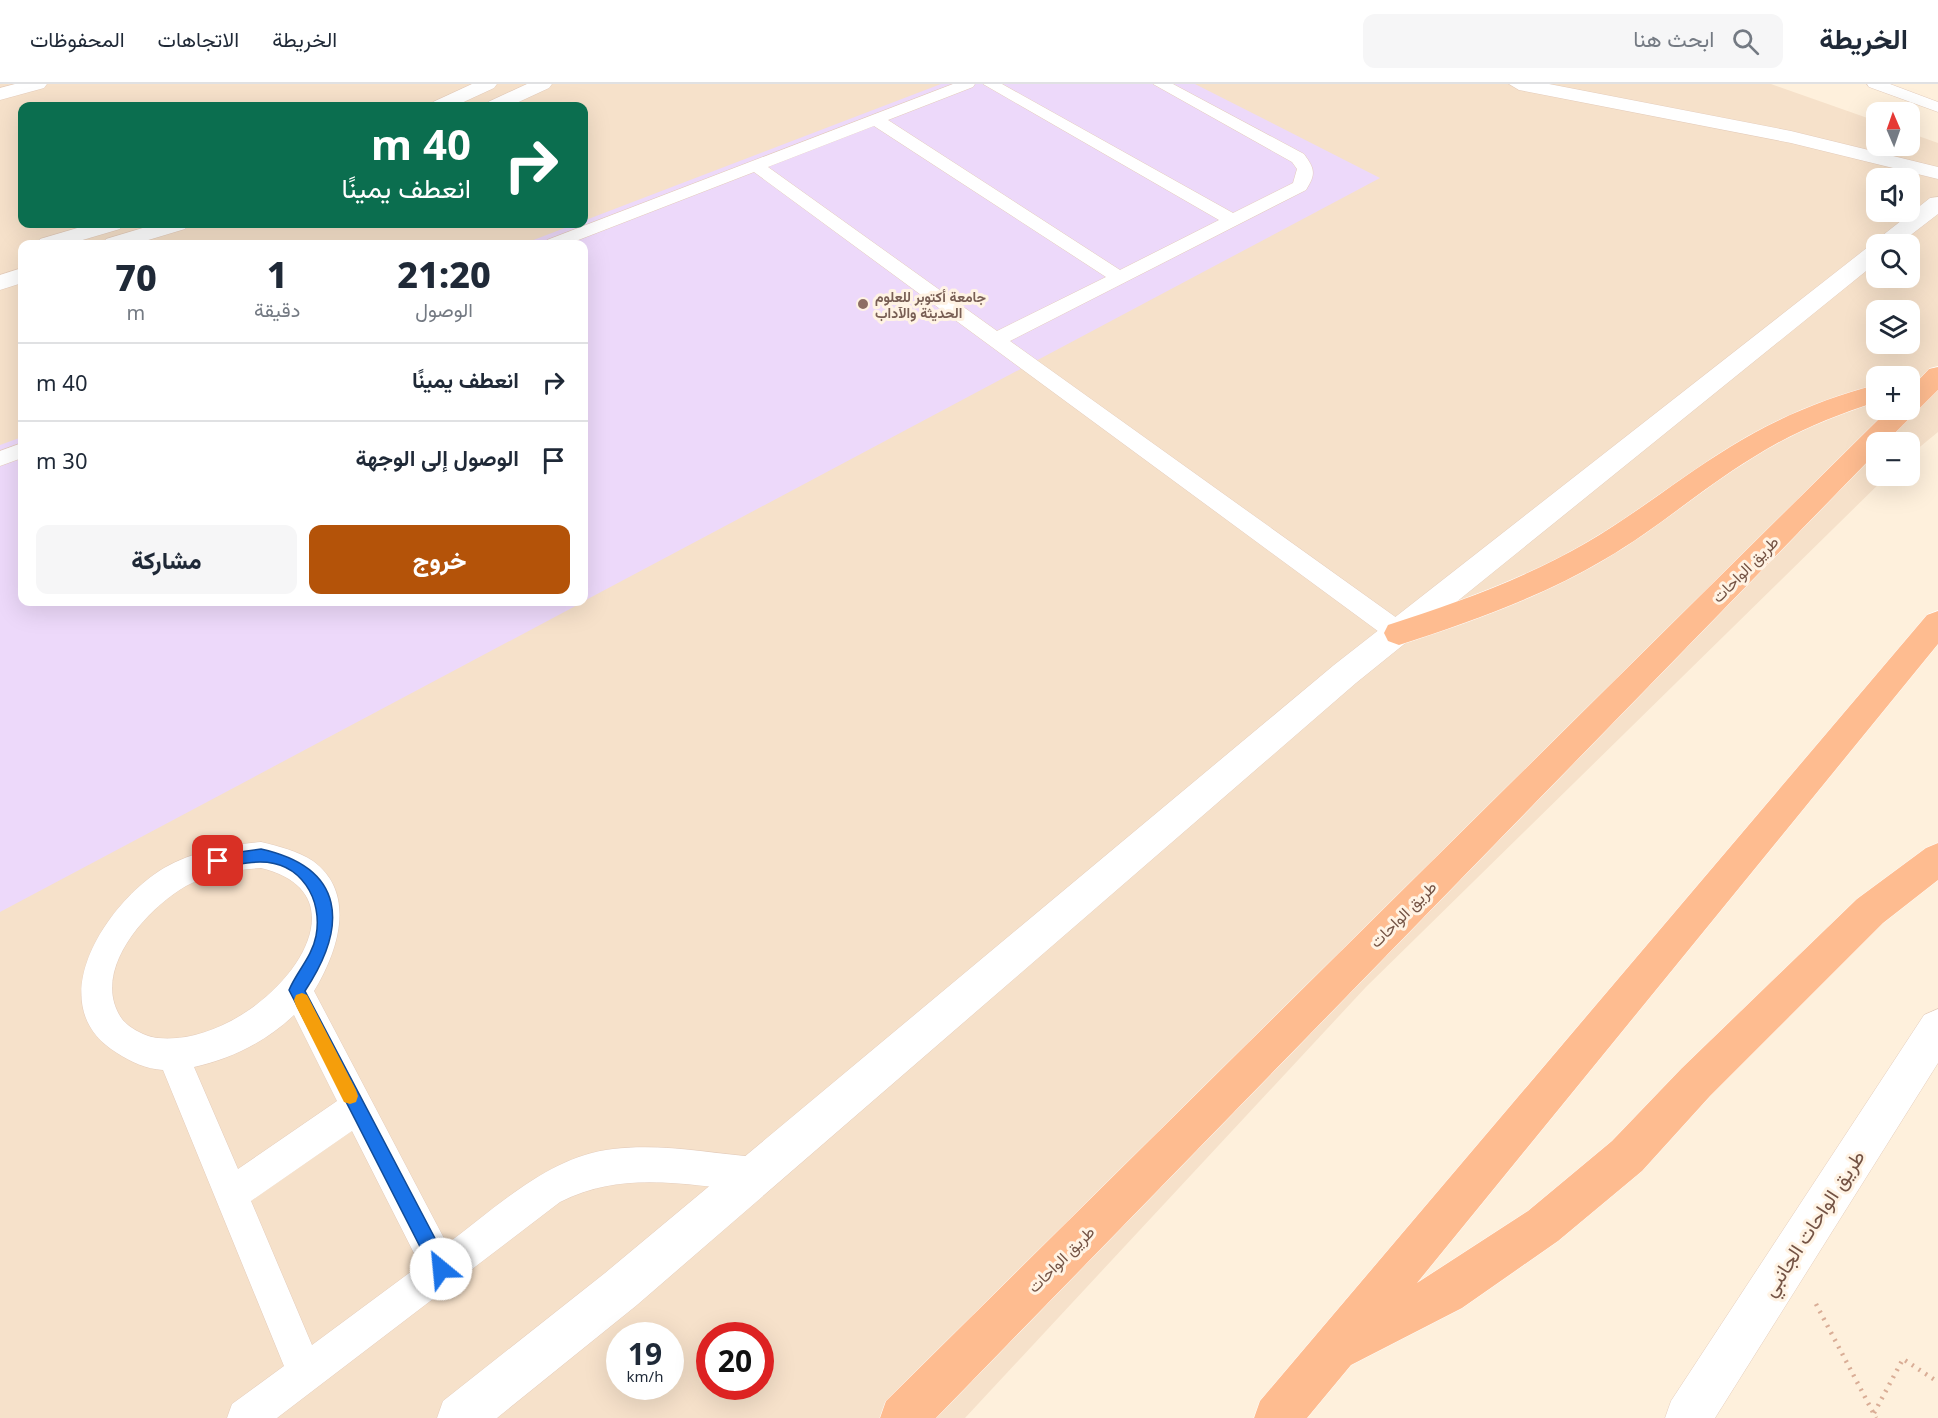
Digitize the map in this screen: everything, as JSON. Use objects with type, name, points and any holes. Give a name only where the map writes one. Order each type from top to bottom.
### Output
[{"type":"highway","points":[[1399,633],[1465,611],[1554,574],[1597,550],[1762,439],[1801,420],[1866,397]]},
{"type":"highway","name":"طريق الواحات","points":[[903,1418],[1893,420]]},
{"type":"highway","points":[[1277,1418],[1336,1350],[1938,623]]},
{"type":"highway","points":[[1336,1350],[1446,1292],[1551,1219],[1627,1156],[1713,1065],[1870,911],[1938,859]]},
{"type":"street","points":[[0,94],[37,84]]},
{"type":"street","points":[[449,102],[487,84]]},
{"type":"street","points":[[504,102],[542,84]]},
{"type":"street","points":[[1519,84],[1791,137],[1938,172]]},
{"type":"street","points":[[1899,234],[1938,203]]},
{"type":"street","points":[[61,240],[99,228]]},
{"type":"street","points":[[127,240],[164,228]]},
{"type":"street","points":[[0,260],[18,254]]},
{"type":"street","points":[[460,1418],[621,1289],[1336,682],[1866,260]]},
{"type":"street","points":[[0,282],[18,276]]},
{"type":"street","name":"طريق الواحات الجانبي","points":[[1688,1418],[1938,1028]]},
{"type":"lane","points":[[564,240],[968,84]]},
{"type":"lane","points":[[991,84],[1233,220]]},
{"type":"lane","points":[[996,340],[1300,186],[1306,175],[1303,163],[1290,153],[1161,84]]},
{"type":"lane","points":[[1875,84],[1938,107]]},
{"type":"lane","points":[[876,120],[1120,278]]},
{"type":"lane","points":[[756,166],[1399,633]]},
{"type":"lane","points":[[0,459],[18,452]]},
{"type":"lane","points":[[261,855],[286,861],[306,873],[320,890],[326,912],[324,937],[314,964],[297,990],[268,1016],[226,1042],[199,1051],[173,1054],[144,1052],[120,1041],[104,1023],[96,1000],[98,974],[107,947],[124,921],[147,898],[174,878],[203,865],[233,857],[261,855]]},
{"type":"lane","points":[[297,990],[441,1269]]},
{"type":"lane","points":[[173,1054],[305,1372]]},
{"type":"lane","points":[[231,1194],[356,1108]]},
{"type":"lane","points":[[246,1418],[548,1190],[587,1171],[621,1164],[756,1174]]},
{"type":"path","points":[[1792,1257],[1875,1416]]},
{"type":"path","points":[[1875,1416],[1903,1359],[1938,1382]]},
{"type":"shaded area","points":[[0,84],[1771,84],[1866,117],[1866,156],[1920,156],[1920,137],[1938,143],[1938,432],[1920,447],[1920,432],[1866,432],[1866,486],[1877,486],[1366,987],[965,1418],[0,1418]]},
{"type":"shaded area","name":"جامعة أكتوبر للعلوم الحديثة والآداب","points":[[941,84],[1195,84],[1380,178],[588,599],[588,240],[533,240],[565,228],[588,228],[588,219]]},
{"type":"shaded area","points":[[18,438],[18,606],[575,606],[0,912],[0,445]]},
{"type":"slow traffic","points":[[302,1000],[350,1096]]},
{"type":"place","name":"جامعة أكتوبر للعلوم الحديثة والآداب","points":[[863,304]]},
{"type":"route","points":[[218,861],[233,857],[261,855],[286,861],[306,873],[320,890],[326,912],[324,937],[314,964],[297,990],[441,1269]]}]
